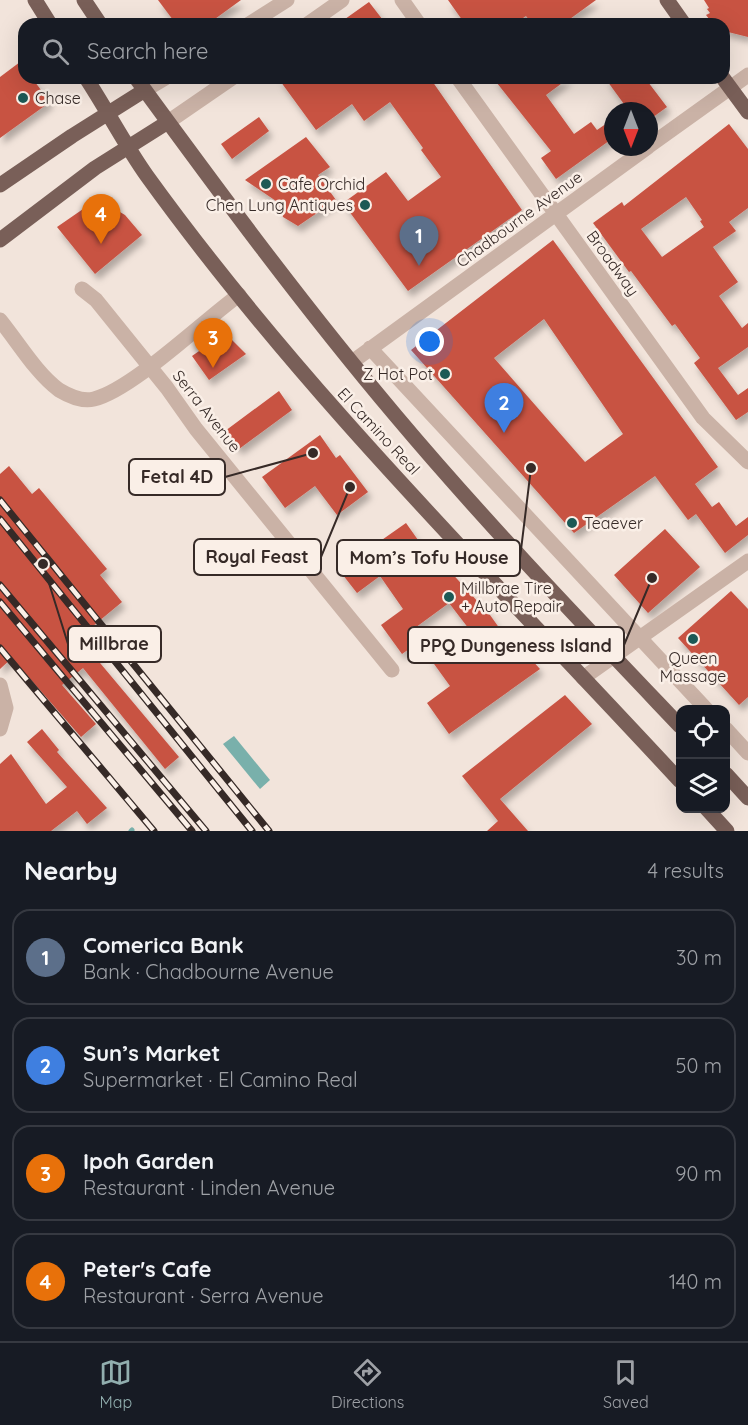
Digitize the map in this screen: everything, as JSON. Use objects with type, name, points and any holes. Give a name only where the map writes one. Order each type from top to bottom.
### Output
[{"type":"main road","points":[[35,0],[46,18]]},
{"type":"main road","points":[[84,0],[96,18]]},
{"type":"main road","points":[[667,0],[680,18]]},
{"type":"main road","name":"El Camino Real","points":[[90,84],[147,175],[239,295],[326,400],[676,776]]},
{"type":"main road","points":[[0,185],[108,113],[140,84]]},
{"type":"main road","name":"El Camino Real","points":[[140,84],[252,236],[352,362],[441,468],[676,721]]},
{"type":"main road","points":[[727,84],[748,112]]},
{"type":"main road","points":[[0,240],[95,168],[168,122]]},
{"type":"main road","points":[[730,778],[748,798]]},
{"type":"main road","points":[[711,813],[727,831]]},
{"type":"street","points":[[258,18],[286,0]]},
{"type":"street","points":[[316,18],[342,0]]},
{"type":"street","points":[[402,0],[415,18]]},
{"type":"street","name":"Chadbourne Avenue","points":[[730,82],[748,75]]},
{"type":"street","points":[[168,122],[223,84]]},
{"type":"street","name":"Broadway","points":[[462,84],[703,418],[748,462]]},
{"type":"street","name":"Chadbourne Avenue","points":[[658,140],[725,84]]},
{"type":"street","name":"Chadbourne Avenue","points":[[352,362],[637,156]]},
{"type":"street","name":"Serra Avenue","points":[[82,289],[96,300],[196,429],[392,670]]},
{"type":"street","points":[[0,320],[48,380],[77,399],[93,399],[129,380],[149,366],[239,295]]},
{"type":"street","points":[[370,348],[702,705]]},
{"type":"street","points":[[583,678],[748,561]]},
{"type":"street","points":[[0,685],[6,708],[0,729]]},
{"type":"street","points":[[730,733],[748,753]]},
{"type":"water","points":[[234,736],[270,780],[260,789],[223,744]]},
{"type":"building","points":[[158,0],[241,0],[216,18],[172,18]]},
{"type":"building","points":[[448,0],[596,0],[571,18],[528,18],[526,16],[523,18],[461,18]]},
{"type":"building","points":[[704,0],[748,0],[748,37],[730,32],[730,18],[708,18],[706,15],[710,13],[707,9],[709,8]]},
{"type":"building","points":[[369,2],[381,18],[346,18]]},
{"type":"building","name":"Chase","points":[[18,64],[18,84],[36,84],[50,102],[0,138],[0,77]]},
{"type":"building","points":[[282,84],[434,84],[522,210],[408,291],[343,203],[386,172],[408,201],[441,177],[390,102],[364,121],[352,104],[316,130]]},
{"type":"building","points":[[498,84],[561,84],[546,95],[574,134],[591,122],[597,130],[604,125],[604,144],[556,179],[541,158],[551,151]]},
{"type":"building","points":[[609,84],[650,84],[667,107],[658,114],[658,102],[622,102]]},
{"type":"building","points":[[259,117],[269,131],[232,159],[221,144]]},
{"type":"building","points":[[729,124],[748,149],[748,208],[729,222],[736,231],[713,247],[738,282],[719,296],[742,328],[748,323],[748,347],[718,368],[738,395],[748,388],[748,412],[736,420],[694,363],[700,358],[675,324],[672,326],[631,271],[629,272],[593,223],[622,202],[624,206]],"holes":[[[686,197],[702,220],[700,221],[704,227],[662,257],[641,229]]]},
{"type":"building","points":[[306,137],[330,167],[318,175],[336,200],[298,226],[283,217],[279,203],[245,180]]},
{"type":"building","points":[[108,205],[125,215],[142,235],[95,274],[57,227],[86,207]]},
{"type":"building","points":[[553,240],[718,467],[695,484],[712,507],[719,502],[736,526],[748,517],[748,535],[725,553],[696,514],[688,520],[655,476],[574,533],[411,350]],"holes":[[[544,319],[623,434],[585,462],[494,358]]]},
{"type":"building","points":[[225,333],[246,354],[209,380],[192,356]]},
{"type":"building","points":[[279,391],[292,410],[239,449],[225,431]]},
{"type":"building","points":[[320,435],[336,458],[340,455],[368,492],[337,515],[315,486],[285,508],[262,477]]},
{"type":"building","points":[[9,466],[32,494],[39,488],[107,569],[100,575],[122,602],[93,626],[110,645],[95,657],[179,757],[165,769],[83,668],[62,685],[96,724],[81,737],[12,658],[0,669],[0,474]]},
{"type":"building","points":[[406,523],[423,547],[426,545],[490,615],[515,650],[520,647],[540,669],[449,734],[427,703],[450,686],[429,657],[469,629],[449,603],[408,633],[416,644],[402,654],[381,625],[403,609],[380,576],[357,593],[339,570]]},
{"type":"building","points":[[665,529],[700,567],[648,613],[614,575]]},
{"type":"building","points":[[731,591],[748,609],[748,697],[739,705],[678,638]]},
{"type":"building","points":[[565,695],[592,724],[500,799],[528,831],[487,831],[498,821],[462,776]]},
{"type":"building","points":[[42,729],[59,750],[57,752],[107,808],[87,824],[77,811],[51,831],[0,831],[0,764],[11,754],[46,804],[67,787],[27,742]]},
{"type":"railway","points":[[0,500],[269,831]]},
{"type":"railway","points":[[0,519],[252,831]]},
{"type":"railway","points":[[0,585],[206,831]]},
{"type":"railway","points":[[0,602],[192,831]]},
{"type":"railway","points":[[0,648],[154,831]]},
{"type":"place","name":"Chase","points":[[23,98]]},
{"type":"place","name":"Cafe Orchid","points":[[266,184]]},
{"type":"place","name":"Chen Lung Antiques","points":[[365,205]]},
{"type":"place","name":"Peter's Cafe","points":[[101,244]]},
{"type":"place","name":"Comerica Bank","points":[[419,266]]},
{"type":"place","name":"Ipoh Garden","points":[[213,368]]},
{"type":"place","name":"Z Hot Pot","points":[[445,374]]},
{"type":"place","name":"Sun’s Market","points":[[504,433]]},
{"type":"place","name":"Fetal 4D","points":[[313,453]]},
{"type":"place","name":"Mom’s Tofu House","points":[[531,468]]},
{"type":"place","name":"Royal Feast","points":[[350,487]]},
{"type":"place","name":"Teaever","points":[[572,523]]},
{"type":"place","name":"Millbrae","points":[[43,564]]},
{"type":"place","name":"PPQ Dungeness Island","points":[[652,578]]},
{"type":"place","name":"Millbrae Tire + Auto Repair","points":[[449,597]]},
{"type":"place","name":"Queen Massage","points":[[693,639]]}]
